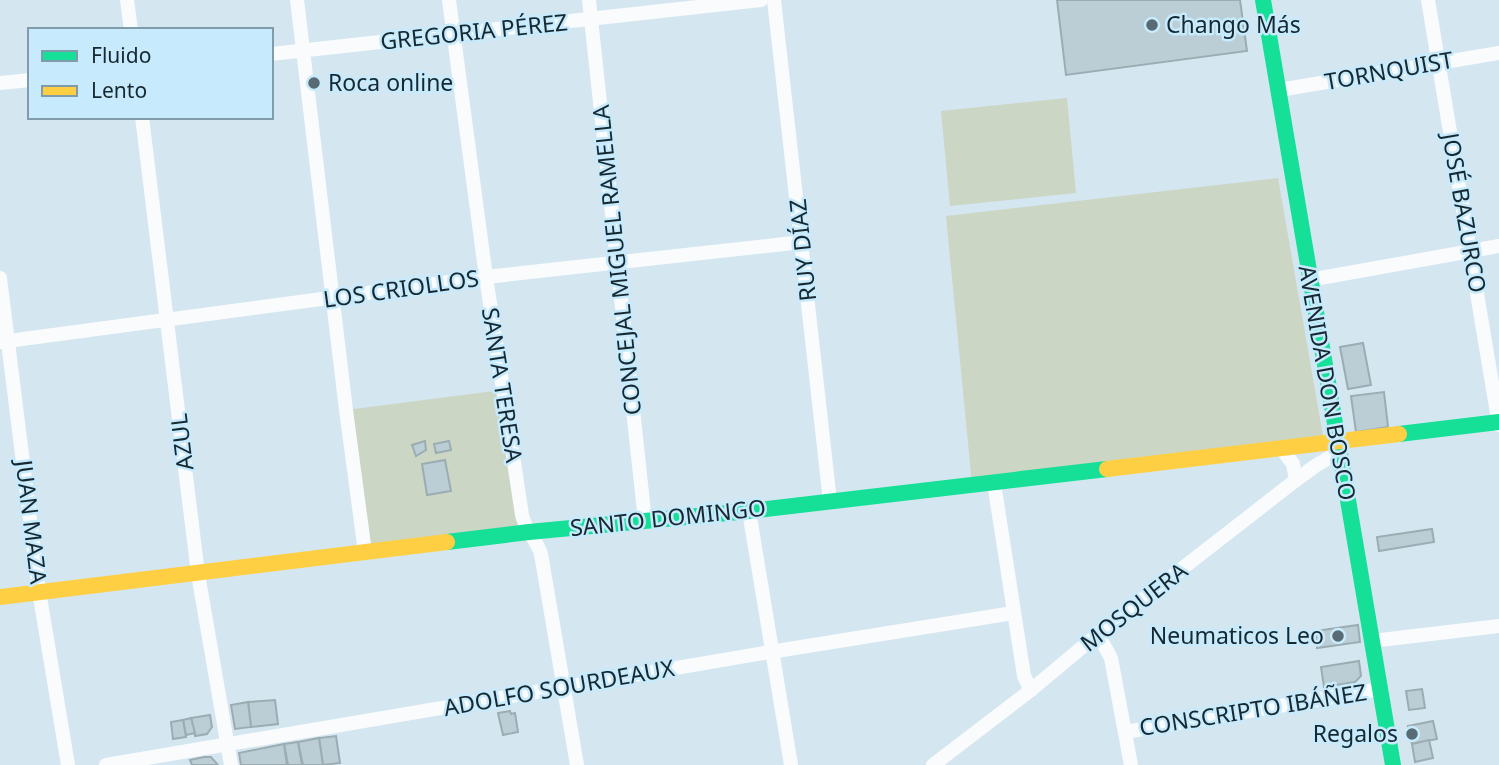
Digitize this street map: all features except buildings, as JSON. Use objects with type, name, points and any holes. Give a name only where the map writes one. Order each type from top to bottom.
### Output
[{"type":"street","points":[[127,0],[131,28]]},
{"type":"street","points":[[298,0],[365,552]]},
{"type":"street","name":"SANTA TERESA","points":[[449,0],[486,278],[522,515],[529,532],[539,545],[541,554],[577,765]]},
{"type":"street","name":"CONCEJAL MIGUEL RAMELLA","points":[[589,0],[645,521]]},
{"type":"street","name":"GREGORIA PÉREZ","points":[[273,54],[761,0]]},
{"type":"street","name":"RUY DÍAZ","points":[[774,0],[830,501]]},
{"type":"street","name":"AVENIDA DON BOSCO","points":[[1263,0],[1393,765]]},
{"type":"street","name":"JOSÉ BAZURCO","points":[[1428,0],[1499,423]]},
{"type":"street","name":"TORNQUIST","points":[[1279,90],[1499,53]]},
{"type":"street","points":[[0,83],[28,80]]},
{"type":"street","name":"AZUL","points":[[142,119],[198,574],[231,765]]},
{"type":"street","name":"LOS CRIOLLOS","points":[[4,341],[486,278],[802,242]]},
{"type":"street","points":[[1309,280],[1499,246]]},
{"type":"street","name":"JUAN MAZA","points":[[0,278],[4,341],[39,591],[68,765]]},
{"type":"street","name":"SANTO DOMINGO","points":[[0,597],[529,532],[749,511],[1282,449],[1338,447],[1499,423]]},
{"type":"street","name":"MOSQUERA","points":[[933,765],[1031,691],[1098,634],[1338,447]]},
{"type":"street","points":[[1282,449],[1293,464],[1296,480]]},
{"type":"street","points":[[994,482],[1024,676],[1031,691]]},
{"type":"street","points":[[749,511],[791,765]]},
{"type":"street","name":"ADOLFO SOURDEAUX","points":[[106,765],[1013,613]]},
{"type":"street","points":[[1372,641],[1499,626]]},
{"type":"street","points":[[1098,634],[1111,658],[1131,765]]},
{"type":"street","name":"CONSCRIPTO IBÁÑEZ","points":[[1125,732],[1380,689]]},
{"type":"green space","points":[[1067,98],[1076,193],[950,206],[941,111]]},
{"type":"green space","points":[[1278,178],[1323,436],[972,484],[946,216]]},
{"type":"green space","points":[[502,390],[529,532],[365,552],[346,410]]},
{"type":"traffic: fast","points":[[1263,0],[1393,765]]},
{"type":"traffic: fast","points":[[1399,434],[1499,422]]},
{"type":"traffic: fast","points":[[447,542],[749,511],[1107,469]]},
{"type":"traffic: slow","points":[[1107,469],[1399,434]]},
{"type":"traffic: slow","points":[[0,597],[447,542]]},
{"type":"place","name":"Chango Más","points":[[1152,25]]},
{"type":"place","name":"Roca online","points":[[314,83]]},
{"type":"place","name":"Neumaticos Leo","points":[[1338,636]]},
{"type":"place","name":"Regalos","points":[[1412,734]]}]
